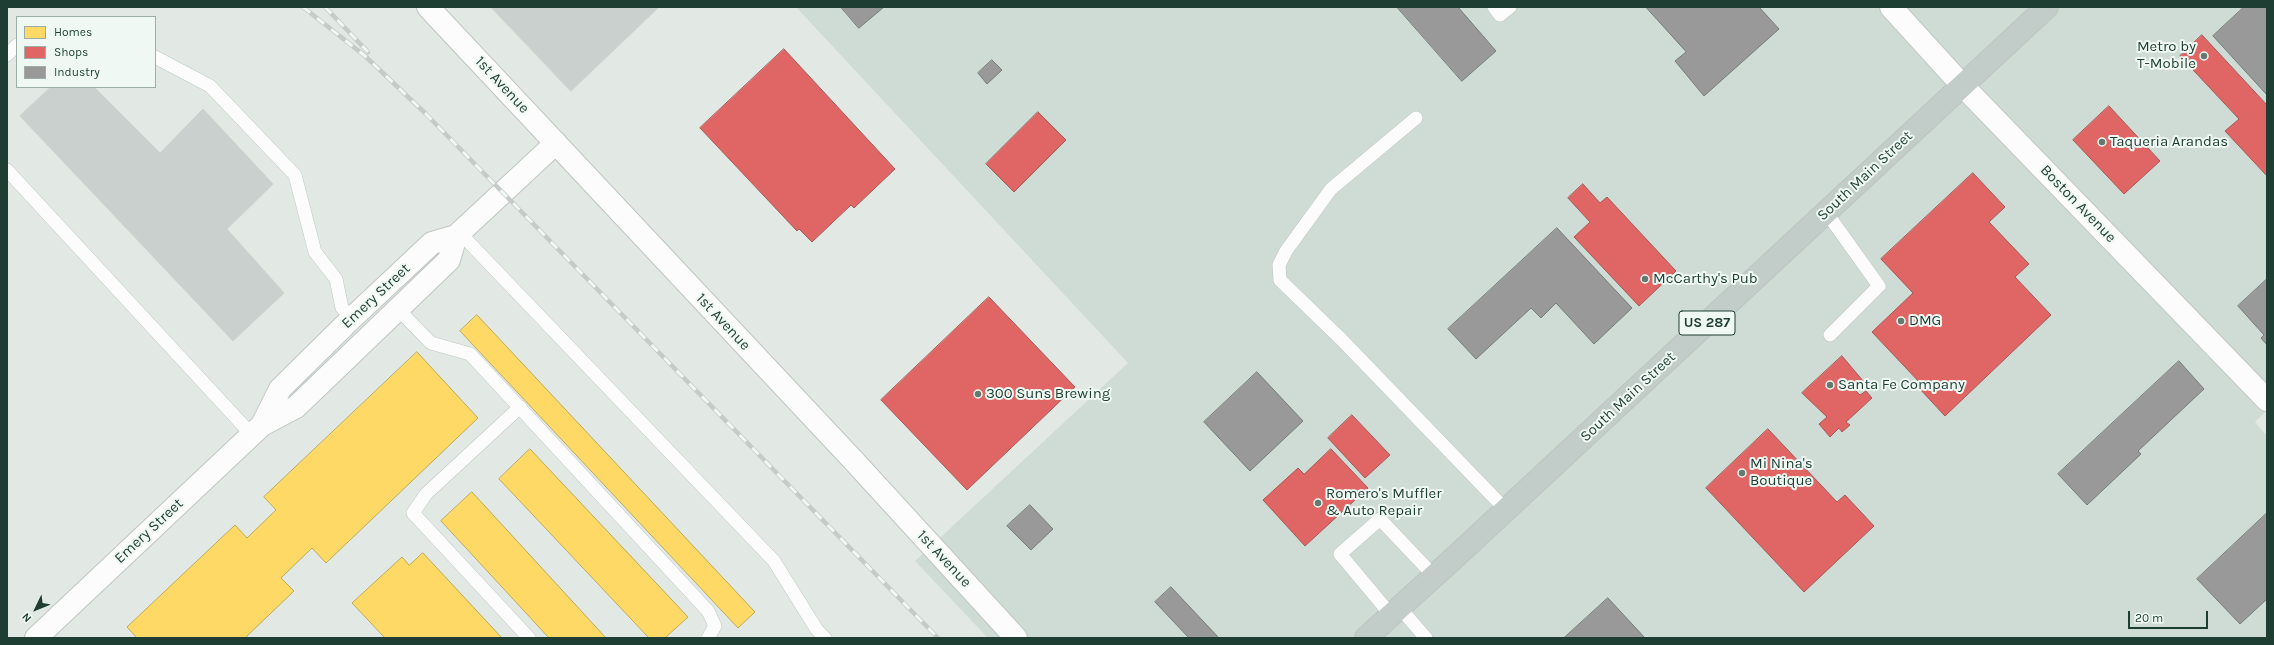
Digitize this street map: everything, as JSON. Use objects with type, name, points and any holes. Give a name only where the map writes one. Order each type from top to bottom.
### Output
[{"type":"highway","name":"South Main Street","points":[[1366,638],[1506,510],[2047,7]]},
{"type":"street","name":"1st Avenue","points":[[428,7],[1016,638]]},
{"type":"street","name":"Boston Avenue","points":[[1891,7],[1962,85],[2267,400]]},
{"type":"street","name":"Emery Street","points":[[257,430],[280,389],[352,318],[432,243],[458,234],[556,143]]},
{"type":"street","name":"Emery Street","points":[[36,638],[257,430],[296,407],[449,260],[458,234]]},
{"type":"lane","points":[[1494,7],[1500,15],[1510,7]]},
{"type":"lane","points":[[7,55],[16,47]]},
{"type":"lane","points":[[156,58],[210,86],[294,174],[315,252],[336,280],[342,308],[352,318]]},
{"type":"lane","points":[[1416,118],[1331,189],[1286,251],[1279,265],[1280,280],[1342,340],[1506,510]]},
{"type":"lane","points":[[7,170],[257,430]]},
{"type":"lane","points":[[1826,212],[1879,286],[1830,335]]},
{"type":"lane","points":[[458,234],[774,561],[817,630],[825,638]]},
{"type":"lane","points":[[398,309],[431,344],[470,354],[520,407],[708,611],[715,626],[708,638]]},
{"type":"lane","points":[[520,407],[426,494],[413,512],[529,638]]},
{"type":"lane","points":[[1426,638],[1395,611],[1340,554],[1380,519],[1434,576]]},
{"type":"shaded area","points":[[796,7],[2267,7],[2267,410],[2255,422],[2267,436],[2267,638],[988,638],[915,561],[1128,363]]},
{"type":"building: Homes","points":[[477,315],[755,612],[738,628],[460,331]]},
{"type":"building: Homes","points":[[417,352],[478,418],[326,563],[312,548],[281,578],[294,591],[245,638],[137,638],[127,627],[235,525],[247,538],[276,510],[264,497]]},
{"type":"building: Homes","points":[[530,449],[688,617],[665,638],[649,638],[499,479]]},
{"type":"building: Homes","points":[[472,492],[606,638],[549,638],[441,521]]},
{"type":"building: Homes","points":[[423,553],[502,638],[385,638],[352,603],[402,557],[409,565]]},
{"type":"building: Shops","points":[[2202,35],[2267,105],[2267,176],[2225,131],[2239,119],[2180,56]]},
{"type":"building: Shops","points":[[784,49],[895,169],[854,208],[851,205],[812,242],[799,229],[797,231],[700,128]]},
{"type":"building: Shops","points":[[2109,106],[2160,161],[2124,194],[2073,140]]},
{"type":"building: Shops","points":[[1038,112],[1066,140],[1014,192],[986,164]]},
{"type":"building: Shops","points":[[1973,173],[2005,207],[1989,222],[2029,264],[2015,277],[2051,315],[1945,416],[1919,388],[1922,385],[1872,332],[1913,293],[1881,259]]},
{"type":"building: Shops","points":[[1583,184],[1600,203],[1607,197],[1676,271],[1639,306],[1574,237],[1590,222],[1568,198]]},
{"type":"building: Shops","name":"300 Suns Brewing","points":[[989,297],[1075,387],[967,490],[881,400]]},
{"type":"building: Shops","points":[[1842,356],[1864,382],[1855,390],[1860,395],[1866,391],[1872,398],[1846,422],[1850,425],[1842,432],[1839,428],[1830,437],[1819,424],[1827,417],[1802,393]]},
{"type":"building: Shops","points":[[1352,415],[1390,455],[1365,478],[1328,438]]},
{"type":"building: Shops","points":[[1768,429],[1837,502],[1845,495],[1874,526],[1804,592],[1706,488]]},
{"type":"building: Shops","points":[[1331,449],[1368,488],[1305,546],[1263,500],[1298,468],[1304,474]]},
{"type":"building: Industry","points":[[841,7],[884,7],[859,28]]},
{"type":"building: Industry","points":[[1397,7],[1458,7],[1496,51],[1462,81]]},
{"type":"building: Industry","points":[[1646,7],[1759,7],[1779,29],[1704,96],[1675,61],[1686,52]]},
{"type":"building: Industry","points":[[2244,7],[2267,7],[2267,95],[2213,36]]},
{"type":"building: Industry","points":[[992,60],[1002,70],[987,84],[978,73]]},
{"type":"building: Industry","points":[[1557,228],[1632,308],[1594,344],[1556,303],[1541,318],[1531,308],[1476,359],[1448,329]]},
{"type":"building: Industry","points":[[2267,279],[2267,345],[2261,338],[2264,335],[2238,306]]},
{"type":"building: Industry","points":[[2179,361],[2204,389],[2138,451],[2141,454],[2087,505],[2058,474]]},
{"type":"building: Industry","points":[[1257,372],[1303,421],[1250,471],[1204,422]]},
{"type":"building: Industry","points":[[1030,505],[1053,529],[1031,550],[1007,526]]},
{"type":"building: Industry","points":[[2267,513],[2267,599],[2240,624],[2197,579]]},
{"type":"building: Industry","points":[[1171,587],[1219,638],[1189,638],[1155,602]]},
{"type":"building: Industry","points":[[1608,598],[1645,638],[1564,638]]},
{"type":"building: Other","points":[[491,7],[659,7],[571,91]]},
{"type":"building: Other","points":[[50,88],[95,88],[160,153],[203,109],[273,184],[227,229],[284,293],[233,341],[20,116]]},
{"type":"railway","points":[[303,7],[365,56],[426,114],[938,638]]},
{"type":"railway","points":[[325,7],[368,52]]},
{"type":"place","name":"Metro by T-Mobile","points":[[2204,56]]},
{"type":"place","name":"Taqueria Arandas","points":[[2102,142]]},
{"type":"place","name":"McCarthy's Pub","points":[[1645,279]]},
{"type":"place","name":"DMG","points":[[1901,321]]},
{"type":"place","name":"Santa Fe Company","points":[[1830,385]]},
{"type":"place","name":"300 Suns Brewing","points":[[978,394]]},
{"type":"place","name":"Mi Nina's Boutique","points":[[1742,473]]},
{"type":"place","name":"Romero's Muffler & Auto Repair","points":[[1318,503]]}]
